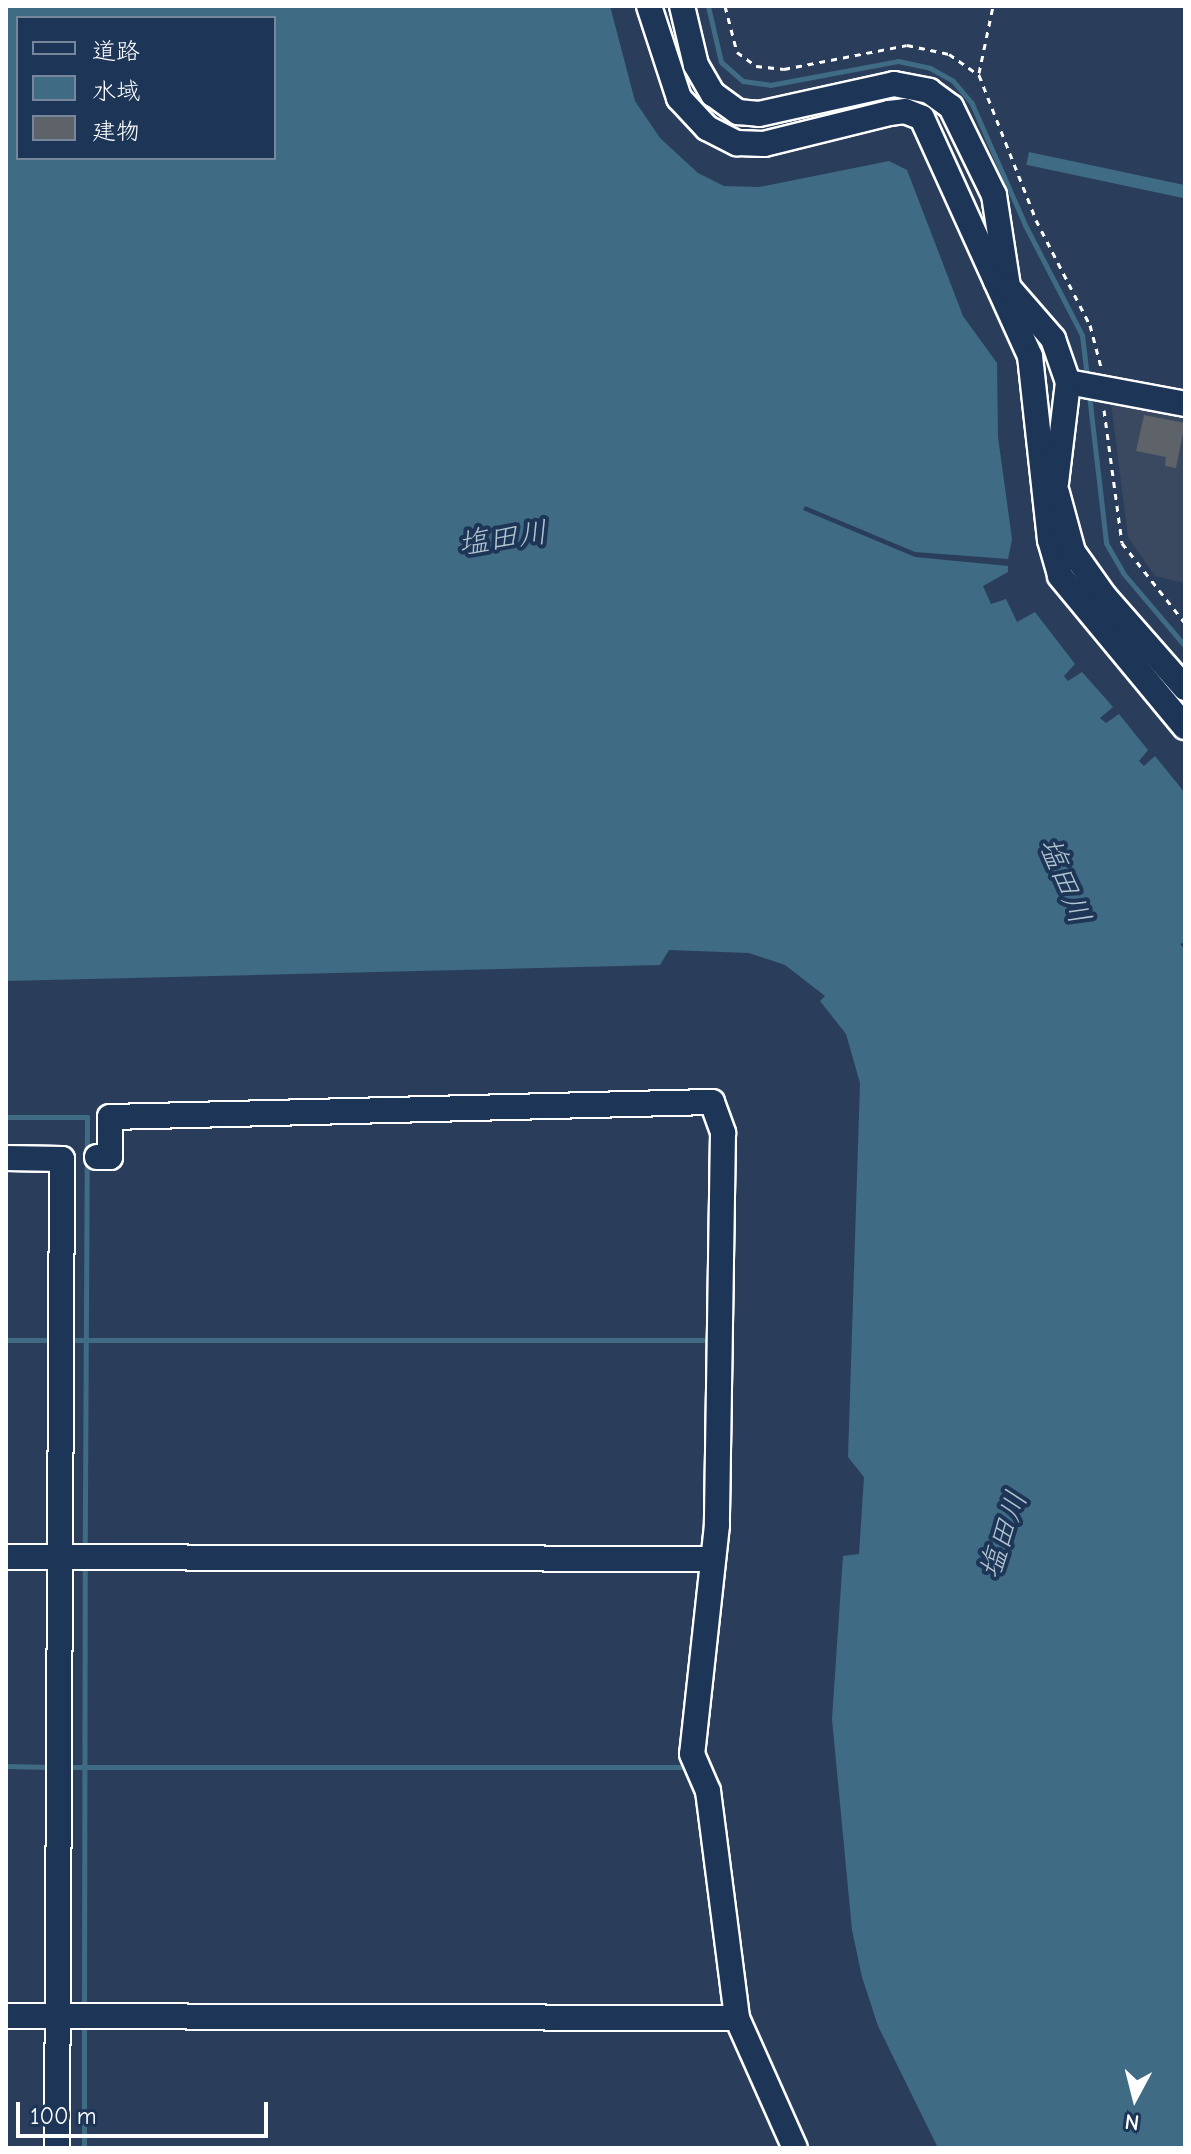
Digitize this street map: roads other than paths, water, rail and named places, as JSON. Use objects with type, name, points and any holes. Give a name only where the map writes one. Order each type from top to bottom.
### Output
[{"type":"street","points":[[649,6],[679,98],[707,128],[737,143],[764,144],[889,113],[905,111],[922,118],[1000,283],[1030,356],[1051,490],[1050,540],[1060,576],[1185,727]]},
{"type":"street","points":[[682,6],[696,65],[713,94],[738,112],[759,114],[894,84],[929,91],[951,107],[994,195],[1000,283],[1053,339],[1082,383],[1185,404]]},
{"type":"street","points":[[1082,383],[1051,490],[1073,552],[1105,597],[1185,688]]},
{"type":"street","points":[[97,1157],[110,1157],[110,1117],[712,1102],[723,1133],[717,1525],[692,1754],[708,1791],[737,2018],[795,2148]]},
{"type":"street","points":[[6,1158],[62,1159],[78,1557],[76,2017],[57,2148]]},
{"type":"street","points":[[6,1557],[712,1559]]},
{"type":"street","points":[[6,2016],[737,2018]]},
{"type":"water","name":"塩田川","points":[[6,6],[610,6],[635,101],[660,138],[698,173],[724,186],[759,187],[889,161],[907,170],[963,316],[997,363],[998,437],[1012,539],[1008,559],[915,552],[805,506],[803,510],[915,557],[1008,566],[1008,572],[983,586],[991,604],[1006,599],[1017,622],[1035,612],[1075,664],[1064,676],[1068,681],[1082,672],[1113,707],[1100,718],[1106,723],[1119,714],[1148,750],[1139,761],[1144,766],[1155,756],[1185,793],[1185,942],[1180,944],[1185,950],[1185,2148],[938,2148],[878,2026],[862,1977],[852,1930],[832,1719],[843,1556],[859,1554],[864,1477],[848,1457],[860,1083],[846,1034],[820,1001],[825,996],[785,965],[749,953],[669,950],[660,965],[6,981]]},
{"type":"water","points":[[1029,152],[1185,185],[1183,198],[1026,165]]},
{"type":"waterway","points":[[708,6],[721,62],[743,81],[770,85],[898,61],[930,68],[953,81],[972,104],[1025,225],[1082,335],[1087,377]]},
{"type":"waterway","points":[[1089,395],[1106,543],[1123,573],[1185,646]]},
{"type":"waterway","points":[[6,1117],[87,1117],[85,1551]]},
{"type":"waterway","points":[[6,1340],[53,1340]]},
{"type":"waterway","points":[[69,1340],[703,1340]]},
{"type":"waterway","points":[[84,2011],[85,1565]]},
{"type":"waterway","points":[[6,1766],[52,1767]]},
{"type":"waterway","points":[[68,1767],[684,1767]]},
{"type":"waterway","points":[[84,2025],[84,2148]]}]
